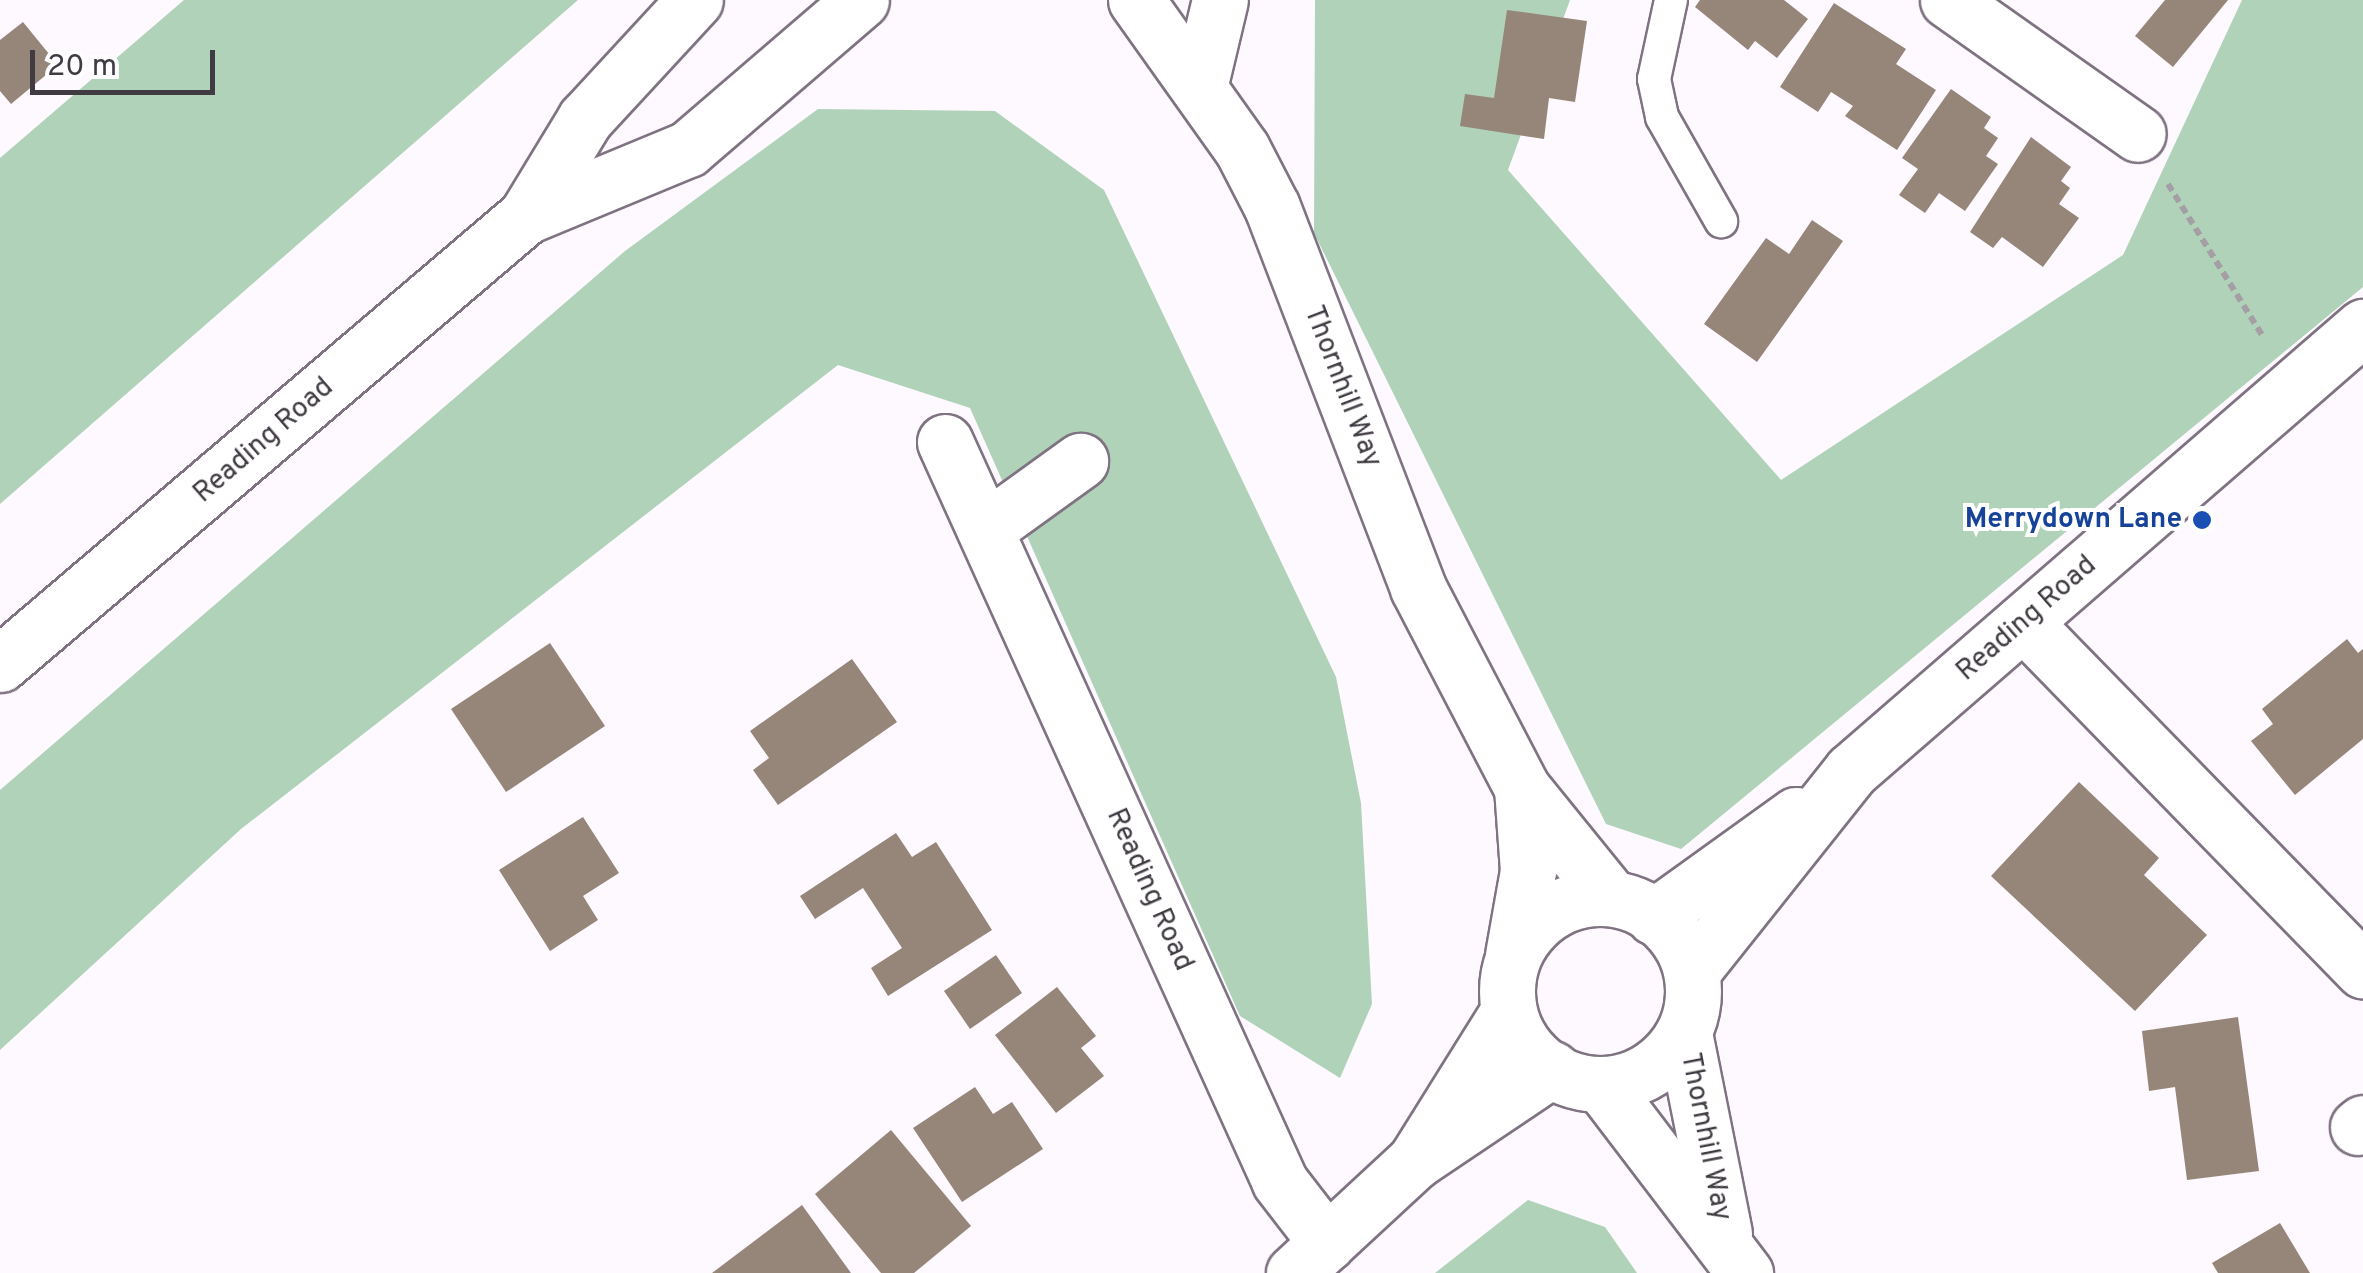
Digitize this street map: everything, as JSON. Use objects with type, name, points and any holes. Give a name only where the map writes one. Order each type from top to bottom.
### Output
[{"type":"main road","name":"Reading Road","points":[[526,216],[585,119],[695,0]]},
{"type":"main road","name":"Reading Road","points":[[0,664],[526,216],[688,149],[860,0]]},
{"type":"main road","name":"Thornhill Way","points":[[1136,0],[1200,88],[1272,207],[1418,588],[1522,788],[1633,908]]},
{"type":"main road","points":[[1200,88],[1220,0]]},
{"type":"main road","points":[[1948,0],[2138,134]]},
{"type":"main road","name":"Reading Road","points":[[1692,971],[1828,795],[2363,327]]},
{"type":"main road","name":"Reading Road","points":[[945,442],[988,528],[1280,1182],[1310,1258],[1415,1160],[1576,1077]]},
{"type":"main road","points":[[988,528],[1080,461]]},
{"type":"main road","points":[[2023,622],[2363,970]]},
{"type":"main road","name":"Thornhill Way","points":[[1510,987],[1528,871],[1522,788]]},
{"type":"main road","name":"Reading Road","points":[[1633,908],[1828,795]]},
{"type":"main road","points":[[1633,908],[1684,950],[1692,971],[1684,1033],[1662,1062],[1630,1080],[1576,1077],[1530,1054],[1510,987],[1552,911],[1633,908]]},
{"type":"main road","name":"Reading Road","points":[[1415,1160],[1510,987]]},
{"type":"main road","name":"Thornhill Way","points":[[1684,1033],[1735,1257]]},
{"type":"main road","name":"Thornhill Way","points":[[1576,1077],[1735,1257]]},
{"type":"lane","points":[[1671,0],[1654,79],[1662,118],[1721,220]]},
{"type":"path","points":[[2138,134],[2254,327],[2302,380]]},
{"type":"green space","points":[[184,0],[578,0],[0,504],[0,158]]},
{"type":"green space","points":[[1315,0],[1570,0],[1508,170],[1781,480],[2123,255],[2242,0],[2363,0],[2363,287],[1681,849],[1606,824],[1314,233]]},
{"type":"green space","points":[[818,109],[995,111],[1104,190],[1336,677],[1361,803],[1372,1004],[1340,1078],[1240,1016],[970,408],[838,365],[241,829],[0,1050],[0,790],[625,251]]},
{"type":"green space","points":[[1528,1200],[1605,1227],[1637,1273],[1435,1273]]},
{"type":"building","points":[[1700,0],[1784,0],[1808,19],[1777,58],[1755,41],[1748,50],[1695,7]]},
{"type":"building","points":[[2165,0],[2228,0],[2173,67],[2135,36]]},
{"type":"building","points":[[1834,3],[1906,49],[1896,64],[1936,90],[1897,150],[1845,116],[1853,106],[1831,92],[1818,112],[1780,87]]},
{"type":"building","points":[[1507,10],[1587,21],[1575,102],[1549,98],[1544,139],[1460,126],[1465,94],[1494,98]]},
{"type":"building","points":[[23,22],[58,65],[11,104],[0,91],[0,40]]},
{"type":"building","points":[[1951,89],[1991,117],[1984,128],[1998,138],[1986,156],[1998,164],[1965,211],[1939,193],[1925,213],[1899,195],[1918,169],[1902,158]]},
{"type":"building","points":[[2031,137],[2071,167],[2061,181],[2070,188],[2059,204],[2079,218],[2043,267],[2002,237],[1993,248],[1970,232]]},
{"type":"building","points":[[1812,220],[1843,241],[1757,362],[1704,324],[1766,238],[1789,254]]},
{"type":"building","points":[[2347,639],[2358,653],[2363,649],[2363,739],[2295,795],[2251,741],[2273,724],[2262,709]]},
{"type":"building","points":[[550,643],[605,726],[506,792],[451,709]]},
{"type":"building","points":[[852,659],[897,722],[778,805],[753,770],[769,758],[750,731]]},
{"type":"building","points":[[2079,782],[2159,858],[2144,875],[2207,935],[2135,1011],[1991,876]]},
{"type":"building","points":[[583,817],[619,873],[583,896],[598,920],[550,951],[499,870]]},
{"type":"building","points":[[896,833],[912,857],[936,842],[992,930],[888,996],[871,968],[902,948],[863,888],[815,919],[800,896]]},
{"type":"building","points":[[996,955],[1022,993],[970,1029],[944,991]]},
{"type":"building","points":[[1057,987],[1096,1036],[1081,1048],[1104,1076],[1056,1113],[995,1035]]},
{"type":"building","points":[[2238,1017],[2259,1171],[2187,1180],[2175,1087],[2149,1091],[2142,1031]]},
{"type":"building","points":[[975,1087],[993,1114],[1012,1102],[1043,1149],[962,1202],[913,1128]]},
{"type":"building","points":[[891,1130],[971,1226],[914,1273],[881,1273],[815,1194]]},
{"type":"building","points":[[802,1205],[851,1273],[712,1273]]},
{"type":"building","points":[[2280,1223],[2310,1273],[2218,1273],[2212,1263]]},
{"type":"place","name":"Merrydown Lane","points":[[2202,520]]}]
